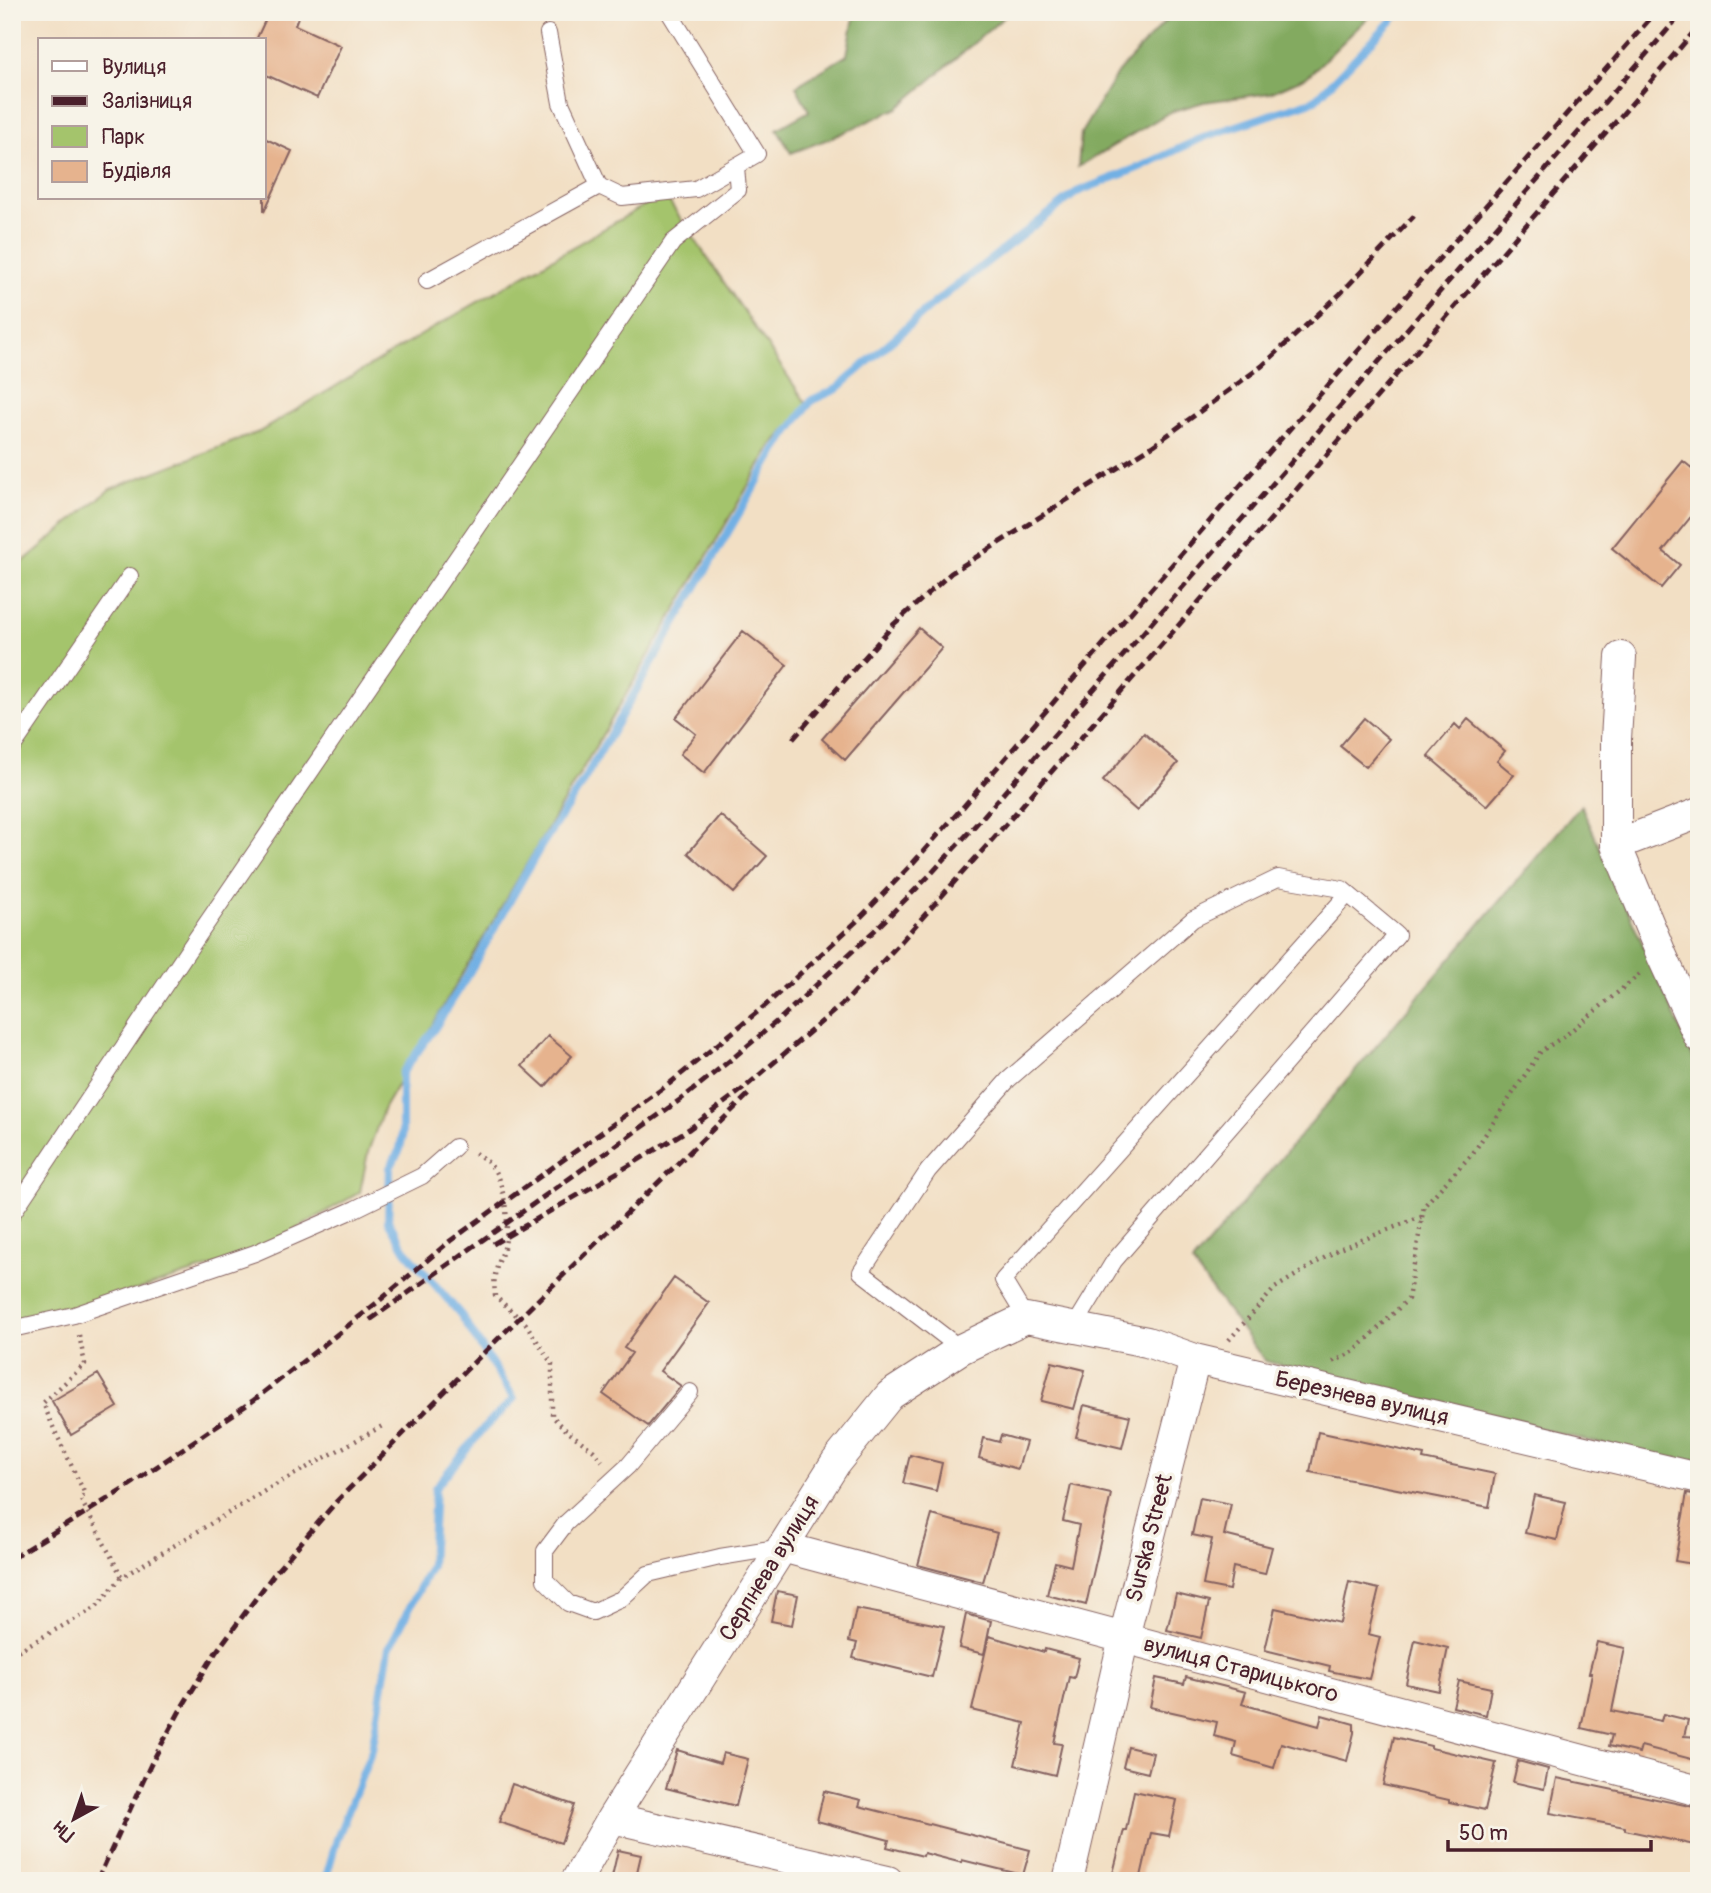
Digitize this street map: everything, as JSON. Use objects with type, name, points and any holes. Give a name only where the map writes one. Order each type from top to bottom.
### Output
[{"type":"street","points":[[1621,657],[1616,739],[1616,845],[1699,1037]]},
{"type":"street","points":[[1616,845],[1699,813]]},
{"type":"street","name":"Березнева вулиця","points":[[1026,1318],[1147,1342],[1202,1361],[1699,1478]]},
{"type":"street","name":"Серпнева вулиця","points":[[576,1881],[612,1818],[836,1462],[890,1395],[961,1349],[1026,1318]]},
{"type":"street","name":"Surska Street","points":[[1068,1881],[1124,1637],[1202,1361]]},
{"type":"street","name":"вулиця Старицького","points":[[782,1547],[1699,1791]]},
{"type":"street","points":[[612,1818],[888,1881]]},
{"type":"lane","points":[[548,33],[561,103],[599,186],[622,197],[696,189],[757,154],[668,12]]},
{"type":"lane","points":[[12,1214],[203,929],[673,243],[738,190],[736,167]]},
{"type":"lane","points":[[427,281],[599,186]]},
{"type":"lane","points":[[12,748],[130,576]]},
{"type":"lane","points":[[961,1349],[861,1272],[928,1171],[1008,1080],[1193,919],[1278,878],[1342,889],[1397,935],[1114,1261],[1074,1327]]},
{"type":"lane","points":[[1026,1318],[1003,1280],[1348,894]]},
{"type":"lane","points":[[12,1329],[74,1315],[255,1253],[422,1176],[455,1147]]},
{"type":"lane","points":[[690,1392],[628,1466],[566,1523],[545,1551],[545,1580],[568,1603],[593,1612],[621,1599],[648,1574],[720,1557],[782,1547]]},
{"type":"path","points":[[1293,1382],[1355,1352],[1408,1299],[1424,1206],[1473,1153],[1541,1051],[1566,1035],[1662,956]]},
{"type":"path","points":[[455,1147],[472,1150],[489,1163],[497,1176],[507,1210],[505,1246],[493,1276],[495,1296],[526,1324],[552,1364],[552,1416],[594,1451],[616,1478]]},
{"type":"path","points":[[1202,1361],[1275,1288],[1339,1249],[1422,1216]]},
{"type":"path","points":[[74,1315],[85,1364],[43,1403],[85,1494],[80,1498],[122,1577]]},
{"type":"path","points":[[12,1654],[95,1608],[122,1577],[268,1489],[384,1425]]},
{"type":"green space","points":[[855,12],[1010,12],[898,108],[791,153],[777,129],[809,111],[796,86],[847,55]]},
{"type":"green space","points":[[1184,12],[1374,12],[1307,77],[1270,93],[1204,102],[1170,112],[1078,167],[1081,133],[1118,72],[1167,19]]},
{"type":"green space","points":[[664,194],[808,406],[772,445],[384,1108],[368,1152],[360,1192],[255,1253],[12,1329],[12,571],[110,489],[259,432]]},
{"type":"green space","points":[[1581,805],[1699,1071],[1699,1468],[1265,1361],[1192,1263]]},
{"type":"building","points":[[269,12],[300,12],[295,25],[341,46],[317,98],[266,75],[266,38],[257,38]]},
{"type":"building","points":[[266,139],[292,151],[264,212],[266,200]]},
{"type":"building","points":[[1683,461],[1699,474],[1699,507],[1663,551],[1680,565],[1661,588],[1612,548]]},
{"type":"building","points":[[919,628],[942,648],[845,760],[822,739]]},
{"type":"building","points":[[743,631],[787,665],[704,773],[680,754],[696,734],[676,718]]},
{"type":"building","points":[[1364,718],[1389,739],[1366,767],[1340,746]]},
{"type":"building","points":[[1468,719],[1505,751],[1497,761],[1514,775],[1487,806],[1428,756],[1455,724],[1460,729]]},
{"type":"building","points":[[1144,733],[1178,763],[1137,811],[1103,781]]},
{"type":"building","points":[[720,815],[767,856],[734,893],[688,853]]},
{"type":"building","points":[[548,1036],[572,1056],[545,1087],[522,1066]]},
{"type":"building","points":[[674,1278],[709,1303],[660,1371],[681,1386],[648,1426],[603,1394],[632,1353],[624,1348]]},
{"type":"building","points":[[1052,1362],[1085,1370],[1074,1409],[1041,1401]]},
{"type":"building","points":[[98,1374],[118,1407],[71,1435],[52,1401]]},
{"type":"building","points":[[1084,1405],[1130,1416],[1122,1448],[1076,1437]]},
{"type":"building","points":[[1318,1432],[1495,1474],[1489,1507],[1310,1472]]},
{"type":"building","points":[[1001,1435],[1026,1442],[1018,1469],[979,1458],[984,1438],[999,1442]]},
{"type":"building","points":[[910,1455],[942,1463],[936,1491],[903,1483]]},
{"type":"building","points":[[1071,1485],[1111,1494],[1086,1605],[1047,1595],[1055,1562],[1071,1566],[1079,1525],[1063,1521]]},
{"type":"building","points":[[1687,1493],[1699,1495],[1699,1565],[1675,1561]]},
{"type":"building","points":[[1534,1495],[1566,1502],[1557,1540],[1525,1533]]},
{"type":"building","points":[[1200,1498],[1231,1504],[1224,1535],[1272,1547],[1265,1574],[1233,1567],[1229,1590],[1203,1585],[1212,1539],[1192,1535]]},
{"type":"building","points":[[932,1515],[997,1533],[983,1582],[918,1565]]},
{"type":"building","points":[[1349,1582],[1379,1589],[1368,1634],[1380,1637],[1369,1679],[1329,1671],[1330,1666],[1265,1650],[1275,1608],[1340,1623]]},
{"type":"building","points":[[777,1591],[798,1595],[792,1625],[771,1621]]},
{"type":"building","points":[[1176,1594],[1209,1602],[1201,1638],[1167,1630]]},
{"type":"building","points":[[856,1609],[944,1626],[932,1677],[853,1658],[857,1643],[849,1641]]},
{"type":"building","points":[[966,1614],[991,1621],[984,1654],[959,1648]]},
{"type":"building","points":[[989,1636],[1044,1652],[1045,1649],[1079,1658],[1074,1678],[1069,1677],[1054,1743],[1062,1744],[1055,1775],[1015,1765],[1025,1723],[972,1710]]},
{"type":"building","points":[[1415,1640],[1448,1648],[1439,1691],[1406,1684]]},
{"type":"building","points":[[1597,1642],[1625,1648],[1612,1711],[1661,1721],[1663,1714],[1688,1720],[1684,1736],[1699,1737],[1699,1761],[1641,1746],[1639,1753],[1609,1746],[1612,1735],[1581,1728],[1592,1673],[1589,1673]]},
{"type":"building","points":[[1186,1677],[1246,1692],[1242,1704],[1319,1726],[1322,1715],[1354,1724],[1347,1761],[1281,1743],[1274,1768],[1233,1756],[1236,1742],[1214,1736],[1217,1722],[1150,1707],[1156,1678],[1184,1684]]},
{"type":"building","points":[[1459,1681],[1491,1688],[1486,1715],[1453,1707]]},
{"type":"building","points":[[1394,1737],[1496,1763],[1485,1810],[1383,1785]]},
{"type":"building","points":[[1128,1747],[1153,1753],[1148,1773],[1123,1767]]},
{"type":"building","points":[[677,1750],[720,1763],[723,1753],[748,1759],[736,1806],[666,1788]]},
{"type":"building","points":[[1518,1761],[1548,1769],[1544,1789],[1513,1782]]},
{"type":"building","points":[[1557,1778],[1699,1808],[1699,1846],[1625,1830],[1625,1827],[1550,1813]]},
{"type":"building","points":[[512,1784],[574,1805],[561,1843],[499,1822]]},
{"type":"building","points":[[824,1791],[861,1800],[859,1806],[1030,1850],[1023,1875],[962,1860],[962,1863],[887,1847],[889,1840],[817,1821]]},
{"type":"building","points":[[1134,1791],[1177,1800],[1169,1836],[1151,1833],[1140,1881],[1111,1881],[1126,1830]]},
{"type":"building","points":[[618,1850],[641,1855],[635,1881],[611,1881]]},
{"type":"waterway","points":[[325,1881],[337,1839],[372,1750],[389,1648],[431,1566],[435,1488],[484,1428],[514,1399],[461,1315],[406,1251],[388,1221],[390,1168],[400,1149],[402,1138],[402,1073],[465,980],[541,846],[578,790],[777,448],[812,400],[837,389],[932,305],[1077,192],[1204,137],[1315,100],[1400,12]]},
{"type":"railway","points":[[12,1558],[124,1489],[254,1400],[450,1241],[669,1084],[766,1005],[857,921],[964,806],[1265,457],[1656,12]]},
{"type":"railway","points":[[370,1320],[684,1097],[782,1017],[874,931],[981,819],[1683,12]]},
{"type":"railway","points":[[493,1244],[689,1129],[743,1089],[848,999],[999,832],[1699,26]]},
{"type":"railway","points":[[793,739],[894,624],[951,573],[1154,445],[1262,366],[1340,294],[1414,216]]},
{"type":"railway","points":[[97,1881],[151,1764],[182,1707],[216,1652],[274,1574],[336,1502],[466,1370],[750,1093]]}]
